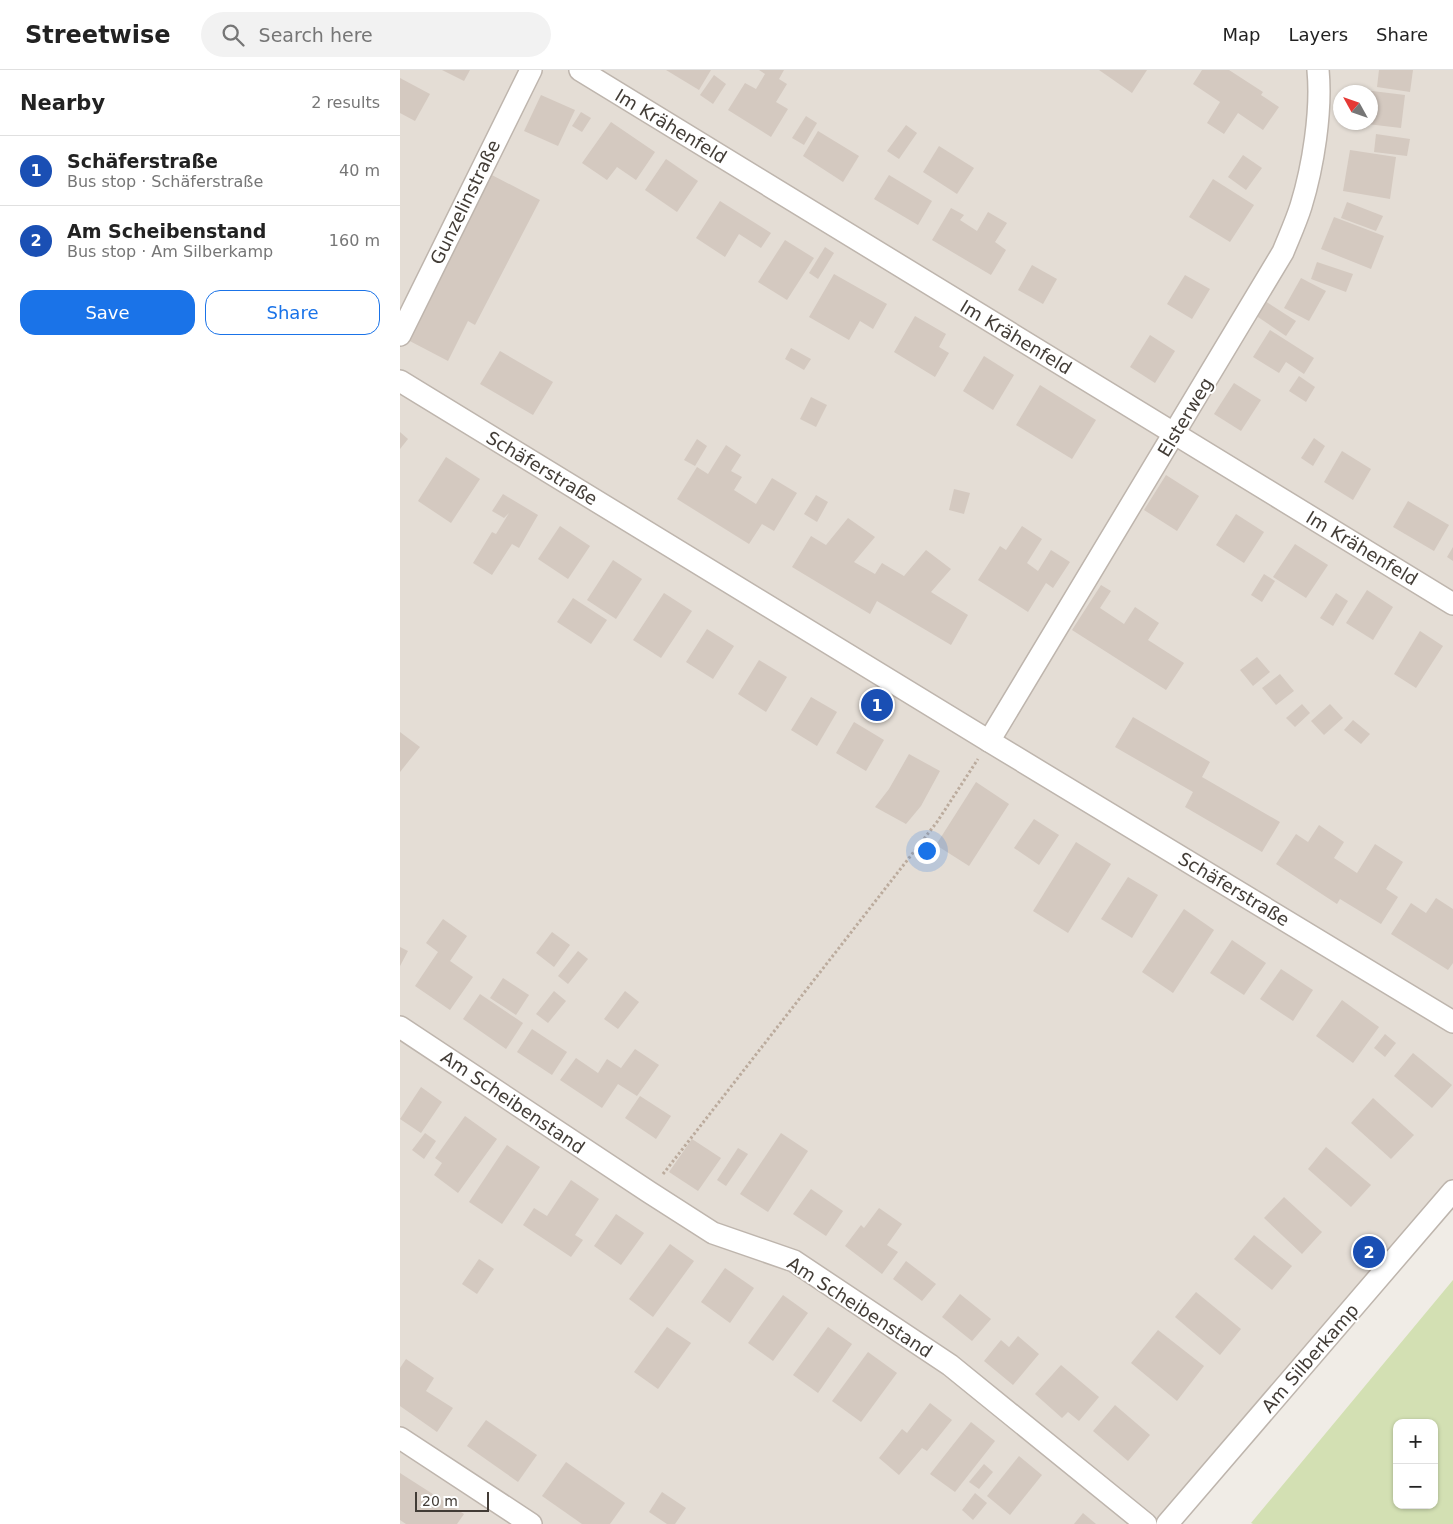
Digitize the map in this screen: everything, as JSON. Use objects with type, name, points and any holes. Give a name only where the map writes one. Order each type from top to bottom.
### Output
[{"type":"street","name":"Gunzelinstraße","points":[[400,334],[531,70]]},
{"type":"street","name":"Im Krähenfeld","points":[[580,70],[1453,604]]},
{"type":"street","name":"Elsterweg","points":[[989,741],[1175,434],[1282,252],[1297,215],[1312,157],[1320,90],[1318,70]]},
{"type":"street","name":"Schäferstraße","points":[[400,381],[1453,1022]]},
{"type":"street","name":"Am Scheibenstand","points":[[400,1027],[713,1233],[794,1261],[950,1365],[1146,1524]]},
{"type":"street","name":"Am Silberkamp","points":[[1167,1524],[1453,1191]]},
{"type":"street","points":[[400,1438],[531,1524]]},
{"type":"path","points":[[649,1192],[937,822],[989,741]]},
{"type":"shaded area","points":[[400,70],[1453,70],[1453,1196],[1170,1524],[400,1524]]},
{"type":"green space","points":[[1453,1280],[1453,1524],[1251,1523]]},
{"type":"building","points":[[442,70],[470,70],[464,81]]},
{"type":"building","points":[[666,70],[711,70],[699,90]]},
{"type":"building","points":[[759,70],[784,70],[779,79],[787,84],[776,102],[788,109],[771,137],[728,110],[745,83],[756,89],[765,74]]},
{"type":"building","points":[[1099,70],[1147,70],[1132,93]]},
{"type":"building","points":[[1202,70],[1229,70],[1263,92],[1261,95],[1279,107],[1263,130],[1238,113],[1224,134],[1207,123],[1220,102],[1193,84]]},
{"type":"building","points":[[1379,70],[1413,70],[1410,92],[1378,87]]},
{"type":"building","points":[[714,75],[726,84],[713,104],[700,95]]},
{"type":"building","points":[[400,78],[430,94],[415,121],[400,113]]},
{"type":"building","points":[[1378,92],[1405,95],[1401,128],[1378,125]]},
{"type":"building","points":[[541,95],[575,110],[558,146],[524,131]]},
{"type":"building","points":[[581,112],[591,118],[582,132],[572,126]]},
{"type":"building","points":[[806,116],[817,123],[804,145],[792,138]]},
{"type":"building","points":[[611,122],[655,152],[636,180],[617,167],[607,180],[582,163]]},
{"type":"building","points":[[906,125],[917,133],[899,159],[887,151]]},
{"type":"building","points":[[818,131],[859,156],[843,182],[803,156]]},
{"type":"building","points":[[1376,134],[1410,139],[1407,156],[1374,152]]},
{"type":"building","points":[[939,146],[974,168],[957,194],[923,172]]},
{"type":"building","points":[[1350,150],[1396,157],[1390,199],[1343,191]]},
{"type":"building","points":[[1243,155],[1262,168],[1246,190],[1228,177]]},
{"type":"building","points":[[666,159],[698,181],[677,212],[645,190]]},
{"type":"building","points":[[490,174],[540,200],[475,325],[468,321],[448,361],[404,338]]},
{"type":"building","points":[[889,175],[932,201],[918,225],[874,199]]},
{"type":"building","points":[[1213,179],[1254,205],[1230,242],[1189,217]]},
{"type":"building","points":[[720,201],[771,233],[761,248],[739,234],[725,257],[696,238]]},
{"type":"building","points":[[1347,202],[1383,216],[1376,231],[1341,218]]},
{"type":"building","points":[[951,208],[964,215],[960,220],[977,231],[988,212],[1007,223],[995,242],[1006,250],[991,275],[932,240]]},
{"type":"building","points":[[1334,217],[1384,236],[1371,269],[1321,249]]},
{"type":"building","points":[[785,240],[814,258],[787,300],[758,282]]},
{"type":"building","points":[[825,247],[834,253],[818,279],[809,273]]},
{"type":"building","points":[[1317,262],[1353,274],[1346,292],[1311,279]]},
{"type":"building","points":[[1032,265],[1057,279],[1043,304],[1018,290]]},
{"type":"building","points":[[834,274],[887,304],[873,329],[860,321],[849,340],[809,317]]},
{"type":"building","points":[[1185,275],[1210,289],[1192,319],[1167,304]]},
{"type":"building","points":[[1301,278],[1326,291],[1309,321],[1284,308]]},
{"type":"building","points":[[1265,301],[1296,321],[1286,336],[1255,315]]},
{"type":"building","points":[[915,316],[946,334],[939,347],[949,353],[935,377],[894,352]]},
{"type":"building","points":[[1270,330],[1314,358],[1304,374],[1286,362],[1279,373],[1253,357]]},
{"type":"building","points":[[1150,335],[1175,351],[1155,383],[1130,367]]},
{"type":"building","points":[[791,348],[811,359],[804,370],[785,359]]},
{"type":"building","points":[[500,351],[553,382],[533,415],[480,384]]},
{"type":"building","points":[[984,356],[1014,375],[993,410],[963,391]]},
{"type":"building","points":[[1299,376],[1315,387],[1306,402],[1289,391]]},
{"type":"building","points":[[1234,383],[1261,400],[1241,431],[1214,414]]},
{"type":"building","points":[[1040,385],[1096,420],[1072,459],[1016,425]]},
{"type":"building","points":[[811,397],[827,405],[816,427],[800,419]]},
{"type":"building","points":[[400,432],[408,439],[400,449]]},
{"type":"building","points":[[1314,438],[1325,446],[1313,466],[1301,458]]},
{"type":"building","points":[[697,439],[707,446],[695,466],[684,460]]},
{"type":"building","points":[[726,445],[741,455],[731,471],[742,477],[734,490],[756,504],[772,478],[797,493],[774,531],[762,524],[749,544],[677,499],[697,467],[708,474]]},
{"type":"building","points":[[1342,451],[1371,469],[1353,500],[1324,482]]},
{"type":"building","points":[[446,457],[480,479],[451,523],[418,501]]},
{"type":"building","points":[[1166,475],[1199,496],[1177,531],[1144,510]]},
{"type":"building","points":[[954,489],[970,493],[964,514],[949,510]]},
{"type":"building","points":[[503,494],[538,515],[519,548],[512,544],[492,575],[473,563],[492,532],[496,534],[509,513],[504,518],[492,511]]},
{"type":"building","points":[[816,495],[828,502],[817,522],[804,514]]},
{"type":"building","points":[[1408,501],[1449,525],[1434,551],[1393,527]]},
{"type":"building","points":[[1236,514],[1264,532],[1244,563],[1216,545]]},
{"type":"building","points":[[848,518],[875,537],[854,562],[875,574],[882,563],[904,576],[926,550],[951,569],[931,592],[968,615],[951,645],[877,601],[870,614],[792,567],[811,536],[826,545]]},
{"type":"building","points":[[560,526],[590,546],[568,579],[538,559]]},
{"type":"building","points":[[1022,526],[1042,539],[1027,563],[1038,571],[1051,550],[1070,562],[1053,588],[1046,583],[1028,612],[978,580],[1000,546],[1006,550]]},
{"type":"building","points":[[1295,544],[1328,565],[1306,598],[1273,577]]},
{"type":"building","points":[[1453,547],[1453,561],[1447,557]]},
{"type":"building","points":[[613,560],[642,579],[616,619],[587,600]]},
{"type":"building","points":[[1264,574],[1275,581],[1262,602],[1251,595]]},
{"type":"building","points":[[1101,585],[1111,591],[1100,608],[1124,624],[1135,607],[1159,623],[1148,640],[1184,663],[1166,690],[1072,630]]},
{"type":"building","points":[[1367,590],[1393,607],[1373,640],[1346,623]]},
{"type":"building","points":[[664,593],[692,611],[661,658],[633,640]]},
{"type":"building","points":[[1336,593],[1348,601],[1333,626],[1320,618]]},
{"type":"building","points":[[573,598],[607,620],[591,644],[557,622]]},
{"type":"building","points":[[707,629],[734,646],[713,679],[686,662]]},
{"type":"building","points":[[1420,631],[1443,646],[1416,688],[1394,674]]},
{"type":"building","points":[[1257,657],[1270,672],[1253,686],[1240,670]]},
{"type":"building","points":[[759,660],[787,677],[766,712],[738,694]]},
{"type":"building","points":[[1280,674],[1294,691],[1276,705],[1262,688]]},
{"type":"building","points":[[811,697],[837,712],[817,746],[791,730]]},
{"type":"building","points":[[1302,704],[1310,713],[1295,727],[1286,718]]},
{"type":"building","points":[[1330,704],[1343,718],[1324,735],[1311,721]]},
{"type":"building","points":[[1133,717],[1210,762],[1202,777],[1280,822],[1262,852],[1185,807],[1193,792],[1115,747]]},
{"type":"building","points":[[1353,720],[1370,734],[1361,744],[1344,730]]},
{"type":"building","points":[[854,722],[884,740],[866,771],[836,753]]},
{"type":"building","points":[[400,732],[420,747],[400,772]]},
{"type":"building","points":[[909,754],[940,771],[921,806],[906,824],[875,807],[889,789]]},
{"type":"building","points":[[976,782],[1009,804],[969,866],[936,845]]},
{"type":"building","points":[[1034,819],[1059,835],[1039,865],[1014,848]]},
{"type":"building","points":[[1319,825],[1344,842],[1334,858],[1357,873],[1375,844],[1403,862],[1386,889],[1398,897],[1381,924],[1340,899],[1337,904],[1276,864],[1296,834],[1308,842]]},
{"type":"building","points":[[1076,842],[1111,864],[1068,933],[1033,911]]},
{"type":"building","points":[[1128,877],[1158,895],[1132,938],[1101,919]]},
{"type":"building","points":[[1436,898],[1453,909],[1453,963],[1448,970],[1391,934],[1411,903],[1426,913]]},
{"type":"building","points":[[1184,909],[1214,930],[1173,993],[1142,972]]},
{"type":"building","points":[[443,919],[467,936],[450,961],[473,977],[450,1010],[415,986],[438,952],[426,943]]},
{"type":"building","points":[[552,932],[570,945],[554,967],[536,953]]},
{"type":"building","points":[[1232,940],[1266,963],[1244,995],[1210,973]]},
{"type":"building","points":[[400,947],[408,951],[400,966]]},
{"type":"building","points":[[578,951],[588,959],[568,984],[558,976]]},
{"type":"building","points":[[1281,969],[1313,990],[1293,1021],[1260,999]]},
{"type":"building","points":[[503,978],[529,995],[516,1015],[490,998]]},
{"type":"building","points":[[554,991],[566,1001],[548,1023],[536,1014]]},
{"type":"building","points":[[625,991],[639,1002],[618,1029],[604,1019]]},
{"type":"building","points":[[480,994],[523,1023],[506,1049],[463,1019]]},
{"type":"building","points":[[1342,1000],[1379,1027],[1353,1063],[1316,1036]]},
{"type":"building","points":[[532,1029],[567,1052],[552,1075],[517,1052]]},
{"type":"building","points":[[1385,1034],[1396,1043],[1385,1057],[1374,1048]]},
{"type":"building","points":[[635,1049],[659,1065],[637,1096],[618,1084],[602,1108],[560,1080],[576,1058],[598,1073],[607,1059],[621,1068]]},
{"type":"building","points":[[1413,1053],[1452,1085],[1432,1108],[1394,1076]]},
{"type":"building","points":[[421,1087],[442,1102],[421,1133],[400,1119]]},
{"type":"building","points":[[640,1096],[671,1116],[656,1139],[625,1118]]},
{"type":"building","points":[[1373,1098],[1414,1135],[1391,1159],[1351,1123]]},
{"type":"building","points":[[465,1116],[497,1139],[458,1193],[434,1175],[442,1163],[435,1158]]},
{"type":"building","points":[[425,1133],[436,1141],[424,1159],[412,1150]]},
{"type":"building","points":[[781,1133],[808,1151],[768,1212],[740,1194]]},
{"type":"building","points":[[692,1139],[721,1158],[698,1191],[669,1172]]},
{"type":"building","points":[[507,1145],[540,1167],[502,1224],[469,1202]]},
{"type":"building","points":[[1326,1147],[1371,1185],[1351,1207],[1308,1169]]},
{"type":"building","points":[[738,1148],[748,1154],[726,1186],[717,1180]]},
{"type":"building","points":[[571,1180],[599,1199],[575,1235],[583,1240],[571,1257],[523,1225],[534,1208],[547,1216]]},
{"type":"building","points":[[811,1189],[843,1211],[826,1236],[793,1214]]},
{"type":"building","points":[[1284,1197],[1322,1232],[1302,1254],[1264,1218]]},
{"type":"building","points":[[879,1208],[902,1224],[887,1245],[898,1252],[882,1274],[845,1246],[861,1225],[864,1228]]},
{"type":"building","points":[[616,1214],[644,1233],[621,1265],[594,1246]]},
{"type":"building","points":[[1254,1235],[1292,1266],[1272,1290],[1234,1259]]},
{"type":"building","points":[[670,1244],[694,1261],[653,1317],[629,1299]]},
{"type":"building","points":[[479,1259],[494,1269],[477,1294],[462,1284]]},
{"type":"building","points":[[906,1261],[936,1284],[922,1301],[893,1279]]},
{"type":"building","points":[[725,1268],[754,1288],[730,1323],[701,1302]]},
{"type":"building","points":[[1196,1292],[1241,1329],[1220,1355],[1175,1317]]},
{"type":"building","points":[[960,1294],[991,1319],[972,1341],[942,1317]]},
{"type":"building","points":[[783,1295],[808,1313],[773,1361],[748,1343]]},
{"type":"building","points":[[667,1327],[691,1343],[658,1389],[634,1372]]},
{"type":"building","points":[[828,1327],[852,1344],[818,1393],[793,1375]]},
{"type":"building","points":[[1158,1330],[1204,1366],[1177,1401],[1131,1363]]},
{"type":"building","points":[[1018,1336],[1039,1354],[1013,1385],[984,1361],[1001,1340],[1009,1347]]},
{"type":"building","points":[[868,1352],[897,1373],[861,1422],[832,1401]]},
{"type":"building","points":[[406,1359],[434,1378],[426,1391],[453,1408],[437,1432],[400,1406],[400,1368]]},
{"type":"building","points":[[1061,1365],[1099,1397],[1079,1421],[1068,1412],[1062,1418],[1035,1394]]},
{"type":"building","points":[[930,1403],[952,1420],[927,1451],[922,1448],[899,1475],[879,1458],[902,1429],[907,1433]]},
{"type":"building","points":[[1115,1405],[1150,1435],[1128,1461],[1093,1431]]},
{"type":"building","points":[[486,1420],[537,1455],[518,1482],[467,1446]]},
{"type":"building","points":[[971,1422],[995,1441],[955,1492],[930,1474]]},
{"type":"building","points":[[1019,1456],[1042,1475],[1010,1515],[987,1496]]},
{"type":"building","points":[[566,1462],[625,1503],[610,1524],[582,1524],[542,1496]]},
{"type":"building","points":[[984,1464],[993,1472],[979,1489],[969,1482]]},
{"type":"building","points":[[400,1473],[464,1514],[457,1524],[406,1524],[400,1520]]},
{"type":"building","points":[[662,1492],[686,1508],[675,1524],[667,1524],[649,1512]]},
{"type":"building","points":[[975,1493],[987,1503],[973,1520],[962,1510]]},
{"type":"building","points":[[1083,1513],[1096,1524],[1074,1524]]},
{"type":"place","name":"Schäferstraße","points":[[877,705]]},
{"type":"place","name":"Am Scheibenstand","points":[[1369,1252]]}]
